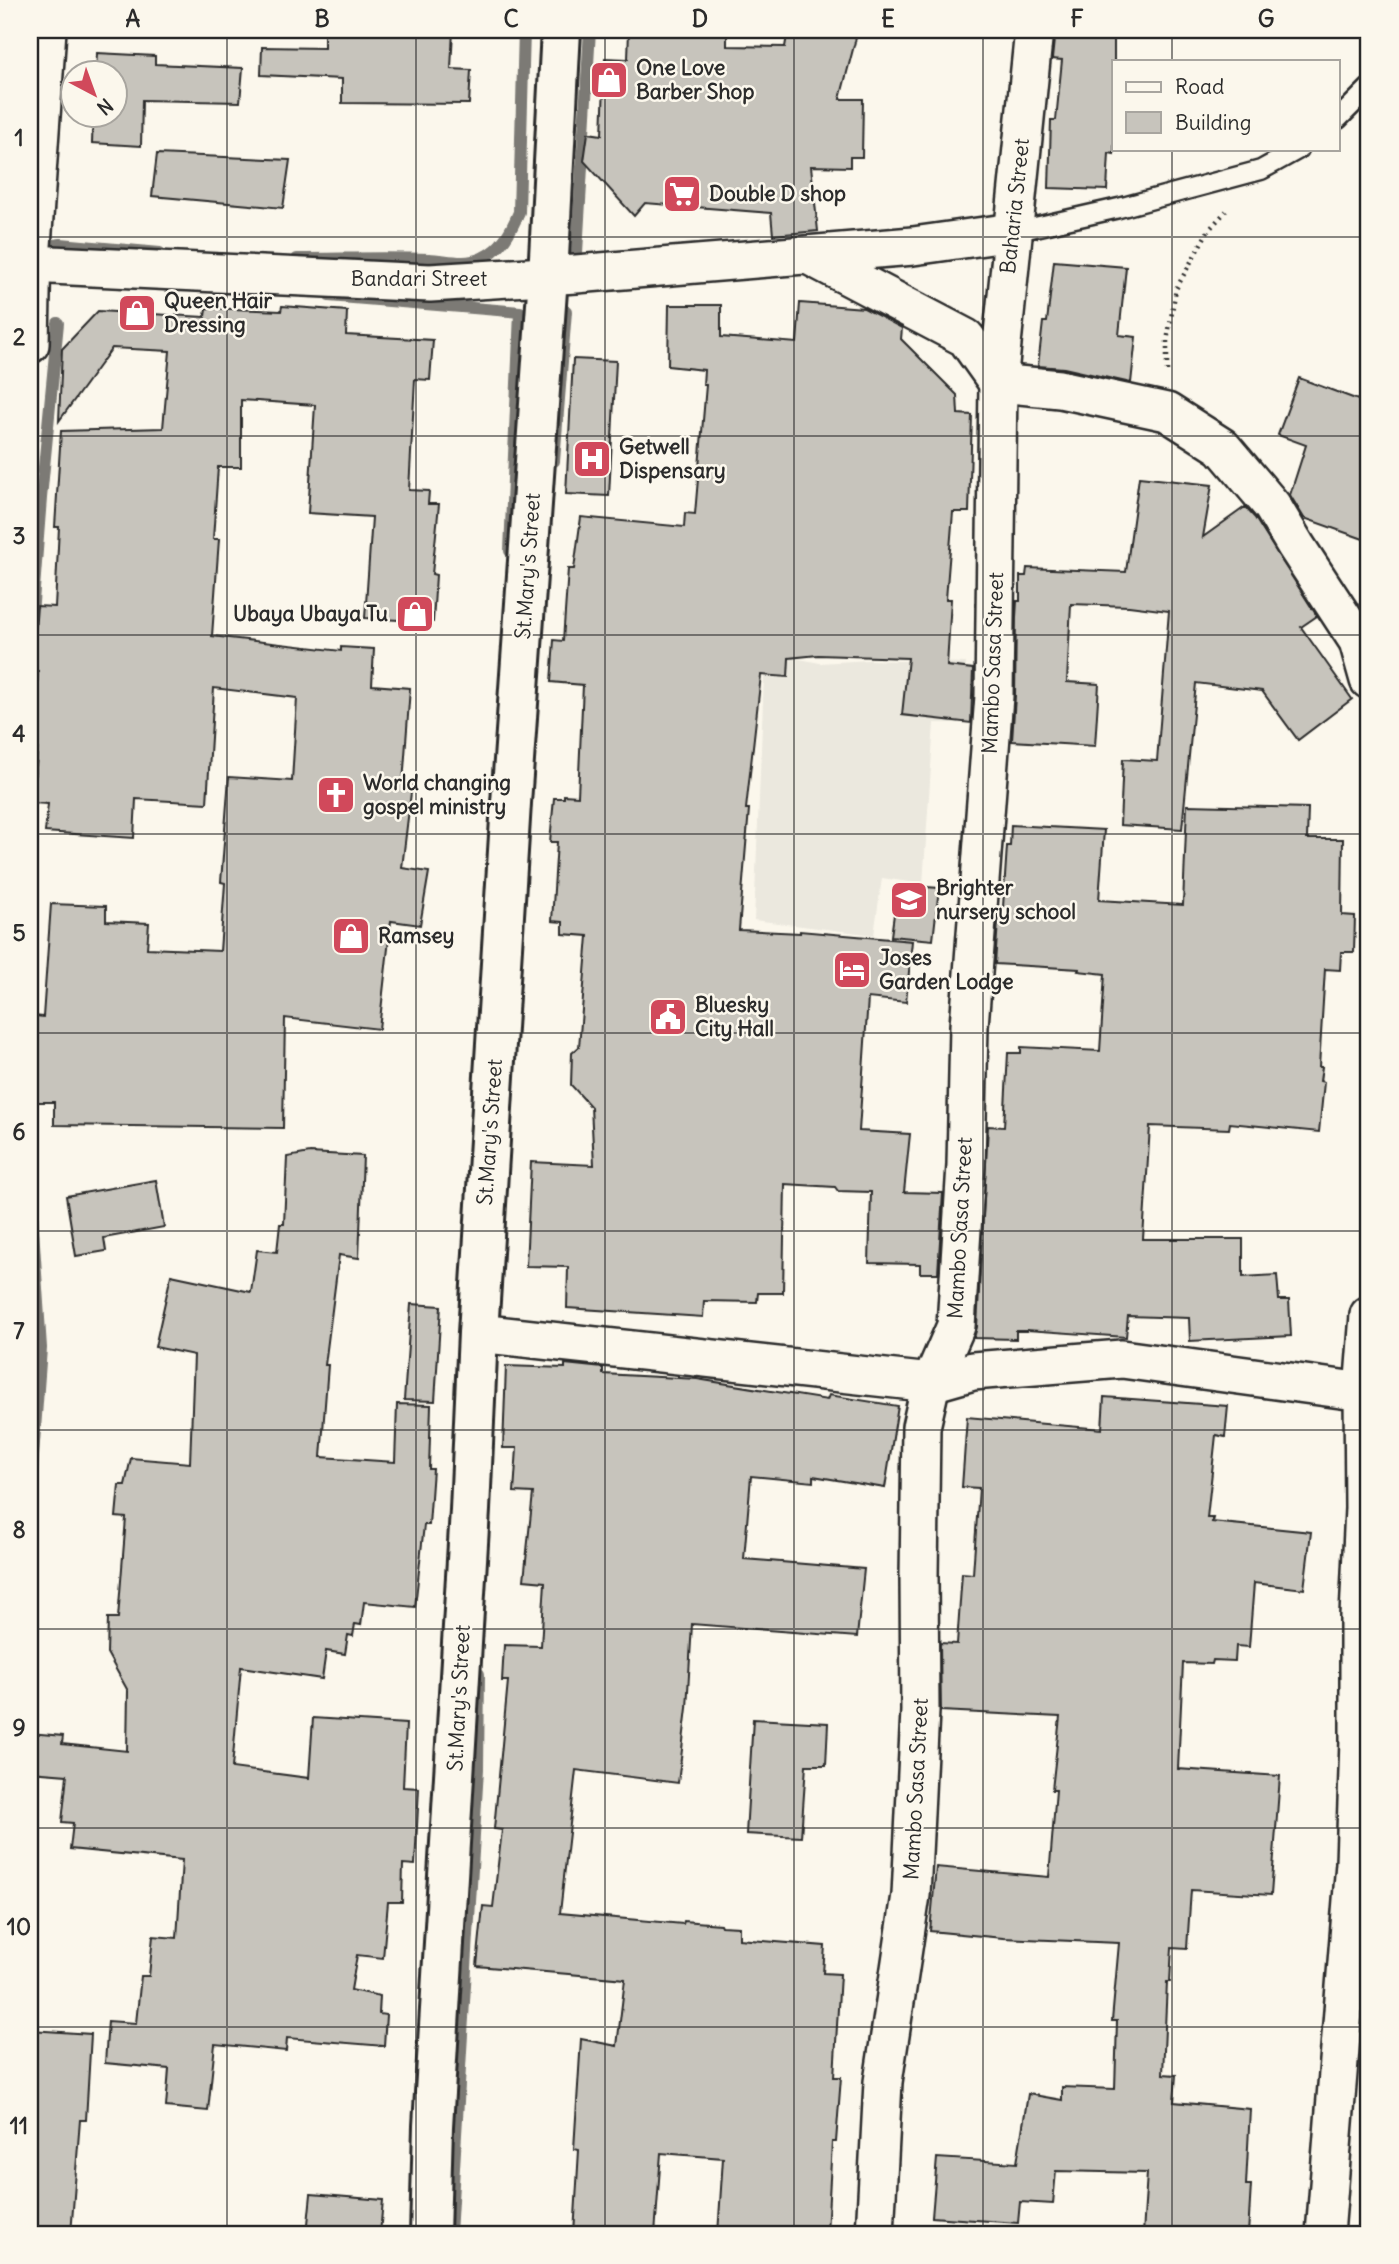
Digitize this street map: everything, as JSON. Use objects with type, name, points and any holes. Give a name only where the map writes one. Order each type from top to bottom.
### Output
[{"type":"street","points":[[30,344],[31,264],[47,30]]},
{"type":"street","name":"St.Mary's Street","points":[[430,2234],[434,2112],[478,1333],[548,276],[561,30]]},
{"type":"street","name":"Baharia Street","points":[[998,383],[1034,30]]},
{"type":"street","name":"Bandari Street","points":[[31,264],[430,283],[913,246],[1013,232]]},
{"type":"street","points":[[807,255],[967,338],[998,383],[1060,389],[1167,412],[1222,447],[1272,506],[1296,546],[1364,632],[1369,680]]},
{"type":"street","name":"Mambo Sasa Street","points":[[875,2234],[883,2082],[911,1895],[920,1711],[921,1427],[932,1383],[956,1326],[969,1026],[994,696],[998,383]]},
{"type":"street","points":[[1325,2234],[1355,1863],[1359,1616],[1364,1508],[1363,1392],[1369,1315]]},
{"type":"street","points":[[478,1333],[932,1383],[973,1371],[1122,1359],[1363,1392]]},
{"type":"lane","points":[[1340,118],[1369,88]]},
{"type":"lane","points":[[1013,232],[1119,208],[1261,170],[1297,150]]},
{"type":"path","points":[[1167,412],[1167,341],[1175,289],[1208,231],[1261,170]]},
{"type":"shaded area","points":[[765,652],[820,663],[869,660],[966,663],[959,723],[934,723],[923,884],[882,878],[874,935],[754,920]]},
{"type":"building","points":[[324,30],[453,30],[451,69],[471,70],[469,104],[342,103],[342,79],[261,75],[262,47],[324,48]]},
{"type":"building","points":[[629,30],[727,30],[727,46],[785,47],[788,30],[858,30],[840,99],[863,99],[862,157],[850,157],[850,167],[811,166],[818,231],[773,235],[771,213],[645,203],[634,216],[584,161],[588,133],[602,135],[605,58],[628,59]]},
{"type":"building","points":[[1055,30],[1114,30],[1114,154],[1109,153],[1107,190],[1049,188],[1051,120],[1056,120],[1062,60],[1052,59]]},
{"type":"building","points":[[97,53],[155,56],[155,64],[243,68],[240,102],[142,100],[141,146],[92,143],[92,130],[130,130],[130,60],[97,60]]},
{"type":"building","points":[[157,154],[290,160],[283,208],[152,196]]},
{"type":"building","points":[[1054,261],[1126,267],[1119,335],[1136,337],[1131,383],[1064,368],[1038,366],[1043,322],[1047,322]]},
{"type":"building","points":[[800,303],[864,308],[902,328],[901,339],[957,395],[958,414],[972,415],[969,512],[953,512],[946,599],[951,599],[947,666],[973,669],[971,723],[902,715],[908,658],[818,655],[789,658],[788,677],[761,675],[746,809],[749,809],[739,930],[800,931],[912,941],[906,1002],[868,998],[859,1131],[910,1134],[904,1192],[943,1193],[938,1273],[920,1273],[920,1264],[869,1263],[871,1192],[785,1184],[783,1293],[758,1293],[757,1302],[704,1301],[703,1317],[567,1308],[568,1267],[526,1266],[531,1162],[594,1165],[591,1107],[571,1085],[572,1053],[579,1047],[588,936],[563,934],[563,922],[552,921],[557,842],[550,842],[554,798],[564,798],[564,795],[578,796],[583,685],[551,682],[554,640],[563,641],[568,569],[574,569],[581,517],[684,527],[685,513],[695,514],[706,385],[703,385],[704,370],[668,366],[669,305],[721,305],[721,337],[797,343]]},
{"type":"building","points":[[282,306],[347,311],[346,335],[433,340],[430,380],[415,379],[409,490],[429,491],[428,504],[439,504],[432,574],[436,575],[433,622],[365,618],[372,517],[308,513],[315,405],[241,400],[241,467],[218,467],[213,539],[219,539],[212,636],[341,651],[341,647],[374,649],[372,685],[410,688],[403,783],[412,784],[402,868],[429,872],[420,925],[391,921],[379,1029],[285,1018],[283,1128],[54,1125],[54,1102],[30,1102],[35,1016],[43,1017],[51,904],[106,906],[106,921],[149,923],[147,948],[220,951],[225,883],[221,882],[229,777],[292,781],[297,698],[214,688],[207,803],[136,799],[134,838],[45,832],[48,804],[33,803],[38,743],[33,743],[38,671],[32,671],[37,606],[55,607],[59,527],[55,527],[61,431],[163,428],[170,351],[112,348],[59,421],[62,349],[98,311],[205,317],[206,308],[281,311]]},
{"type":"building","points":[[573,359],[616,361],[609,496],[566,494]]},
{"type":"building","points":[[1299,378],[1369,404],[1369,541],[1304,518],[1290,495],[1306,445],[1278,435]]},
{"type":"building","points":[[1139,477],[1212,485],[1203,537],[1245,507],[1255,518],[1317,616],[1301,627],[1352,699],[1298,740],[1262,691],[1196,683],[1182,829],[1120,825],[1123,759],[1157,761],[1169,611],[1129,606],[1071,604],[1067,682],[1099,684],[1095,746],[1012,741],[1020,576],[1026,576],[1027,568],[1126,572]]},
{"type":"building","points":[[1187,805],[1308,808],[1307,839],[1343,839],[1342,915],[1355,916],[1354,952],[1341,952],[1340,970],[1325,969],[1319,1067],[1322,1067],[1320,1081],[1324,1082],[1319,1132],[1230,1123],[1229,1129],[1150,1126],[1143,1239],[1243,1239],[1243,1277],[1277,1275],[1279,1300],[1289,1300],[1291,1336],[1190,1341],[1189,1318],[1128,1316],[1126,1337],[1027,1330],[1016,1331],[1016,1339],[974,1338],[977,1327],[988,1126],[1004,1127],[1008,1053],[1021,1053],[1021,1047],[1100,1051],[1105,974],[1078,971],[1079,969],[995,964],[999,907],[1003,907],[1011,825],[1104,830],[1099,900],[1183,905]]},
{"type":"building","name":"Brighter nursery school","points":[[898,885],[939,888],[933,940],[891,936]]},
{"type":"building","points":[[310,1153],[363,1156],[359,1258],[339,1255],[325,1365],[328,1365],[321,1457],[395,1462],[397,1404],[431,1405],[429,1469],[433,1469],[429,1525],[424,1525],[415,1607],[364,1602],[361,1625],[355,1624],[353,1636],[348,1635],[345,1654],[326,1651],[322,1679],[241,1667],[232,1768],[309,1778],[313,1718],[406,1724],[403,1787],[419,1788],[415,1865],[403,1864],[402,1902],[388,1902],[383,1958],[357,1955],[351,1990],[380,1996],[379,2014],[386,2015],[384,2046],[287,2038],[286,2051],[215,2044],[208,2111],[166,2107],[169,2069],[105,2063],[108,2021],[136,2023],[141,1976],[149,1976],[153,1936],[177,1938],[182,1860],[70,1849],[73,1823],[62,1822],[67,1775],[30,1772],[30,1733],[63,1736],[62,1744],[127,1751],[128,1691],[107,1653],[108,1618],[118,1618],[126,1518],[116,1517],[119,1485],[125,1485],[131,1458],[190,1463],[194,1355],[155,1347],[171,1275],[251,1292],[257,1250],[277,1252],[280,1224],[284,1224],[287,1157]]},
{"type":"building","points":[[156,1180],[164,1227],[104,1238],[106,1251],[76,1256],[66,1196]]},
{"type":"building","points":[[411,1304],[441,1306],[435,1401],[404,1400]]},
{"type":"building","points":[[565,1364],[603,1368],[603,1374],[697,1379],[827,1400],[829,1395],[898,1406],[885,1488],[813,1476],[813,1482],[751,1476],[744,1559],[864,1569],[857,1637],[692,1624],[687,1708],[678,1783],[576,1770],[560,1913],[683,1924],[684,1921],[720,1924],[739,1927],[739,1939],[825,1946],[823,1973],[840,1974],[834,2077],[841,2077],[836,2142],[832,2142],[827,2234],[718,2234],[723,2158],[661,2153],[655,2234],[574,2234],[579,2150],[574,2149],[581,2039],[617,2046],[625,1979],[477,1966],[483,1906],[493,1907],[502,1830],[494,1829],[508,1681],[502,1681],[504,1645],[541,1646],[545,1582],[524,1580],[533,1493],[514,1492],[517,1448],[503,1448],[506,1366],[565,1368]]},
{"type":"building","points":[[1104,1397],[1228,1406],[1225,1437],[1216,1435],[1207,1518],[1213,1518],[1212,1522],[1311,1532],[1304,1589],[1254,1583],[1249,1647],[1236,1646],[1235,1661],[1213,1660],[1212,1664],[1183,1663],[1178,1769],[1280,1776],[1271,1895],[1191,1890],[1187,1948],[1172,1947],[1170,1982],[1167,1982],[1163,2074],[1176,2075],[1174,2102],[1250,2109],[1246,2185],[1251,2185],[1248,2234],[1143,2234],[1147,2173],[1056,2171],[1053,2204],[1020,2202],[1018,2223],[932,2217],[937,2158],[1017,2163],[1028,2094],[1062,2100],[1062,2087],[1115,2089],[1117,2021],[1112,2021],[1119,1943],[1003,1938],[930,1931],[936,1867],[1049,1877],[1056,1790],[1052,1790],[1060,1717],[941,1711],[940,1643],[957,1644],[962,1573],[973,1574],[979,1488],[962,1487],[967,1417],[1102,1429]]},
{"type":"building","points":[[753,1719],[828,1723],[826,1765],[806,1765],[801,1837],[746,1834]]},
{"type":"building","points":[[30,2030],[91,2034],[86,2120],[80,2120],[71,2234],[30,2234]]},
{"type":"building","points":[[311,2194],[383,2200],[380,2234],[307,2234]]},
{"type":"waterway","points":[[297,259],[396,258],[469,262],[489,254],[500,244],[509,233],[519,212],[524,30]]},
{"type":"waterway","points":[[576,270],[590,30]]},
{"type":"waterway","points":[[49,246],[61,244],[160,253]]},
{"type":"waterway","points":[[329,296],[520,312],[510,551]]},
{"type":"waterway","points":[[554,461],[566,311]]},
{"type":"waterway","points":[[30,641],[58,323]]},
{"type":"waterway","points":[[30,1184],[41,1348],[30,1497]]},
{"type":"waterway","points":[[450,2234],[478,1769],[479,1674]]},
{"type":"place","name":"One Love Barber Shop","points":[[609,80]]},
{"type":"place","name":"Double D shop","points":[[682,194]]},
{"type":"place","name":"Queen Hair Dressing","points":[[137,313]]},
{"type":"place","name":"Getwell Dispensary","points":[[592,459]]},
{"type":"place","name":"Ubaya Ubaya Tu","points":[[415,614]]},
{"type":"place","name":"World changing gospel ministry","points":[[336,795]]},
{"type":"place","name":"Brighter nursery school","points":[[909,900]]},
{"type":"place","name":"Ramsey","points":[[351,936]]},
{"type":"place","name":"Joses Garden Lodge","points":[[852,970]]},
{"type":"place","name":"Bluesky City Hall","points":[[668,1017]]}]
